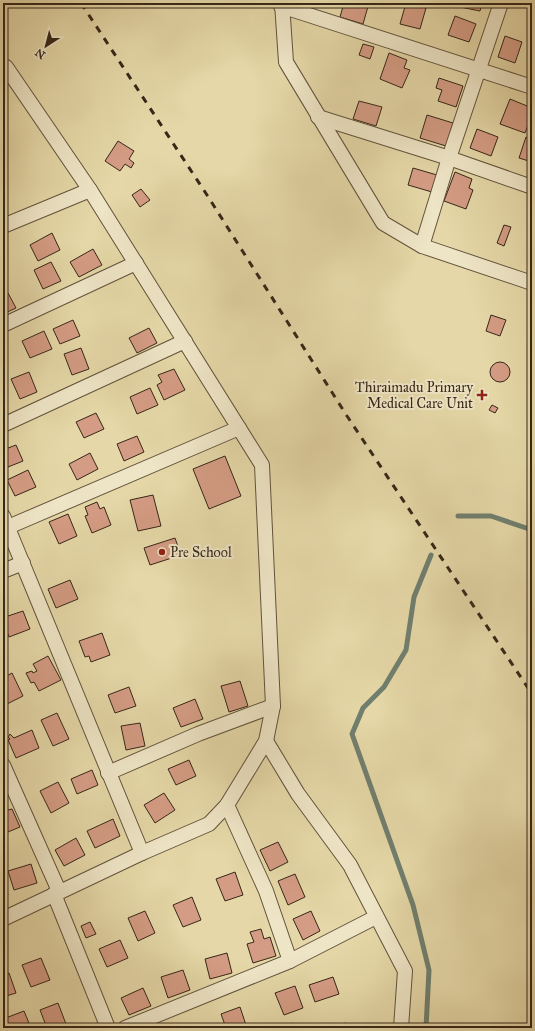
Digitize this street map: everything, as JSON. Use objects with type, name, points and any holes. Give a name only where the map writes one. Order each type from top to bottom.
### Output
[{"type":"street","points":[[422,246],[449,158],[501,3]]},
{"type":"street","points":[[532,86],[282,4],[286,62],[383,223],[422,246],[532,283]]},
{"type":"street","points":[[3,67],[6,68],[90,190],[262,465],[273,706],[266,741],[227,805],[209,824],[142,853],[3,919]]},
{"type":"street","points":[[318,117],[449,158],[532,187]]},
{"type":"street","points":[[3,226],[90,190]]},
{"type":"street","points":[[3,215],[18,220]]},
{"type":"street","points":[[3,325],[136,263]]},
{"type":"street","points":[[3,425],[185,341]]},
{"type":"street","points":[[142,853],[5,521],[239,428]]},
{"type":"street","points":[[3,571],[23,563]]},
{"type":"street","points":[[108,773],[198,734],[273,706]]},
{"type":"street","points":[[266,741],[298,794],[350,865],[405,971],[401,1028]]},
{"type":"street","points":[[3,765],[56,893],[108,1028]]},
{"type":"street","points":[[227,805],[266,892],[290,961]]},
{"type":"street","points":[[126,1028],[290,961],[376,916]]},
{"type":"building","points":[[344,3],[369,3],[363,24],[340,17]]},
{"type":"building","points":[[406,3],[426,8],[420,29],[400,24]]},
{"type":"building","points":[[461,3],[482,3],[480,11],[460,7]]},
{"type":"building","points":[[455,16],[476,24],[469,42],[448,35]]},
{"type":"building","points":[[505,36],[522,42],[515,63],[498,57]]},
{"type":"building","points":[[363,44],[374,47],[370,59],[359,55]]},
{"type":"building","points":[[389,53],[407,60],[404,68],[410,70],[402,88],[380,79]]},
{"type":"building","points":[[439,78],[463,86],[456,107],[438,101],[442,90],[436,88]]},
{"type":"building","points":[[510,99],[532,108],[532,115],[525,133],[500,124]]},
{"type":"building","points":[[359,101],[382,107],[376,126],[353,119]]},
{"type":"building","points":[[427,115],[453,123],[446,146],[420,138]]},
{"type":"building","points":[[3,129],[8,133],[3,140]]},
{"type":"building","points":[[477,129],[498,137],[491,156],[470,148]]},
{"type":"building","points":[[526,137],[532,139],[532,162],[519,158]]},
{"type":"building","points":[[118,141],[134,151],[129,159],[134,163],[131,168],[125,164],[120,171],[105,161]]},
{"type":"building","points":[[413,168],[437,175],[432,192],[408,185]]},
{"type":"building","points":[[455,172],[472,179],[469,188],[473,190],[466,209],[444,201]]},
{"type":"building","points":[[141,189],[150,200],[140,207],[132,195]]},
{"type":"building","points":[[504,225],[511,227],[504,246],[497,243]]},
{"type":"building","points":[[52,233],[60,250],[38,261],[30,245]]},
{"type":"building","points":[[93,249],[102,265],[79,277],[70,262]]},
{"type":"building","points":[[51,262],[61,281],[43,289],[34,270]]},
{"type":"building","points":[[8,293],[16,308],[3,314],[3,295]]},
{"type":"building","points":[[491,315],[506,320],[500,336],[486,331]]},
{"type":"building","points":[[73,320],[80,336],[60,344],[53,329]]},
{"type":"building","points":[[149,328],[157,343],[137,353],[129,338]]},
{"type":"building","points":[[44,331],[52,349],[30,358],[22,341]]},
{"type":"building","points":[[81,348],[89,369],[72,375],[64,354]]},
{"type":"building","points":[[500,362],[507,365],[510,372],[507,379],[500,382],[493,379],[490,372],[493,365]]},
{"type":"building","points":[[174,369],[185,390],[164,400],[157,385],[162,382],[158,375]]},
{"type":"building","points":[[29,372],[37,392],[20,399],[11,379]]},
{"type":"building","points":[[150,388],[158,405],[137,414],[130,397]]},
{"type":"building","points":[[492,405],[498,408],[495,413],[489,410]]},
{"type":"building","points":[[96,413],[104,429],[84,438],[76,422]]},
{"type":"building","points":[[137,436],[144,452],[124,461],[117,444]]},
{"type":"building","points":[[16,445],[23,461],[3,469],[3,450]]},
{"type":"building","points":[[90,453],[98,469],[77,480],[69,464]]},
{"type":"building","points":[[225,456],[241,496],[209,509],[193,469]]},
{"type":"building","points":[[28,470],[36,487],[15,496],[7,480]]},
{"type":"building","points":[[153,495],[161,526],[138,531],[130,500]]},
{"type":"building","points":[[97,502],[100,509],[104,507],[111,525],[92,533],[85,516],[88,515],[85,507]]},
{"type":"building","points":[[68,514],[77,536],[59,544],[49,522]]},
{"type":"building","name":"Pre School","points":[[175,538],[181,555],[150,565],[144,548]]},
{"type":"building","points":[[70,580],[78,599],[56,608],[48,589]]},
{"type":"building","points":[[23,611],[30,629],[9,637],[3,621],[3,614],[8,616]]},
{"type":"building","points":[[102,633],[110,655],[91,662],[89,656],[85,657],[79,641]]},
{"type":"building","points":[[48,656],[61,680],[39,691],[34,682],[31,683],[26,673],[32,671],[33,673],[37,671],[33,664]]},
{"type":"building","points":[[12,673],[23,696],[5,705],[3,678]]},
{"type":"building","points":[[240,681],[248,706],[229,712],[221,686]]},
{"type":"building","points":[[129,687],[136,706],[115,713],[108,695]]},
{"type":"building","points":[[195,699],[203,719],[181,727],[173,708]]},
{"type":"building","points":[[57,713],[69,739],[53,746],[41,720]]},
{"type":"building","points":[[140,723],[145,746],[126,750],[121,726]]},
{"type":"building","points":[[32,730],[39,748],[16,758],[8,737],[10,734],[14,738]]},
{"type":"building","points":[[189,760],[196,776],[176,785],[168,769]]},
{"type":"building","points":[[92,770],[98,785],[77,794],[71,779]]},
{"type":"building","points":[[58,782],[69,803],[51,813],[40,791]]},
{"type":"building","points":[[164,793],[175,810],[155,823],[144,805]]},
{"type":"building","points":[[5,803],[8,810],[12,809],[20,827],[3,834],[3,804]]},
{"type":"building","points":[[113,819],[120,836],[95,848],[87,831]]},
{"type":"building","points":[[76,838],[85,855],[64,866],[55,850]]},
{"type":"building","points":[[278,842],[288,862],[270,871],[260,850]]},
{"type":"building","points":[[31,864],[37,883],[14,890],[8,871]]},
{"type":"building","points":[[235,872],[243,895],[225,901],[216,879]]},
{"type":"building","points":[[295,874],[305,897],[288,905],[278,881]]},
{"type":"building","points":[[3,880],[8,895],[3,897]]},
{"type":"building","points":[[192,897],[201,920],[183,927],[173,905]]},
{"type":"building","points":[[145,911],[155,933],[138,941],[128,918]]},
{"type":"building","points":[[311,911],[320,931],[303,940],[293,919]]},
{"type":"building","points":[[90,922],[96,934],[86,938],[81,926]]},
{"type":"building","points":[[261,929],[264,939],[270,937],[276,956],[253,963],[247,944],[254,942],[250,932]]},
{"type":"building","points":[[120,940],[128,958],[107,967],[99,949]]},
{"type":"building","points":[[227,953],[232,973],[210,979],[205,959]]},
{"type":"building","points":[[41,958],[50,980],[31,987],[22,965]]},
{"type":"building","points":[[183,970],[190,990],[168,998],[161,977]]},
{"type":"building","points":[[9,973],[16,993],[3,997],[3,975]]},
{"type":"building","points":[[333,977],[339,994],[315,1002],[309,985]]},
{"type":"building","points":[[295,986],[303,1008],[284,1015],[275,993]]},
{"type":"building","points":[[143,988],[151,1006],[129,1015],[121,998]]},
{"type":"building","points":[[58,1003],[66,1024],[56,1028],[47,1028],[40,1010]]},
{"type":"building","points":[[240,1007],[247,1028],[226,1028],[221,1014]]},
{"type":"building","points":[[24,1011],[31,1028],[7,1028],[3,1019]]},
{"type":"building","points":[[293,1023],[295,1028],[277,1028]]},
{"type":"building","points":[[346,1023],[347,1028],[328,1028]]},
{"type":"waterway","points":[[458,516],[491,516],[532,530]]},
{"type":"waterway","points":[[426,1028],[429,970],[413,905],[352,734],[363,708],[384,687],[406,650],[414,597],[431,555]]},
{"type":"railway","points":[[81,3],[207,195],[347,416],[532,694]]},
{"type":"place","name":"Thiraimadu Primary Medical Care Unit","points":[[482,395]]},
{"type":"place","name":"Pre School","points":[[162,552]]}]
